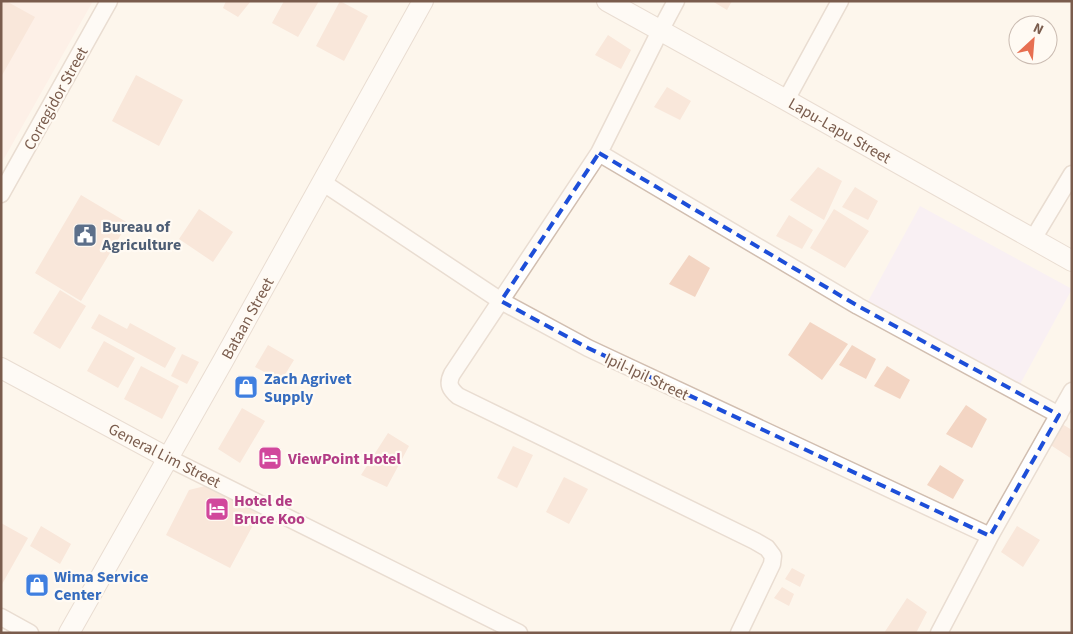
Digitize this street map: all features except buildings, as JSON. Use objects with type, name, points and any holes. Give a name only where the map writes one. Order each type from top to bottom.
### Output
[{"type":"street","name":"Corregidor Street","points":[[1,194],[109,1]]},
{"type":"street","name":"Bataan Street","points":[[69,633],[422,1]]},
{"type":"street","name":"Lapu-Lapu Street","points":[[607,1],[1072,261]]},
{"type":"street","points":[[676,1],[599,153],[452,374],[449,386],[458,396],[755,540],[767,548],[773,556],[772,564],[739,633]]},
{"type":"street","points":[[786,100],[840,1]]},
{"type":"street","points":[[599,153],[858,306],[1059,415]]},
{"type":"street","points":[[1033,239],[1072,174]]},
{"type":"street","name":"Ipil-Ipil Street","points":[[322,182],[501,301],[588,348],[990,536]]},
{"type":"street","name":"General Lim Street","points":[[1,368],[168,458],[519,633]]},
{"type":"street","points":[[939,633],[990,536],[1072,392]]},
{"type":"street","points":[[1,617],[30,633]]},
{"type":"highlighted area","points":[[599,153],[858,306],[1059,415],[990,536],[588,348],[501,301]]},
{"type":"shaded area","points":[[1,1],[93,1],[1,164]]},
{"type":"shaded area","points":[[920,206],[1072,289],[1018,388],[866,305]]},
{"type":"place","name":"Bureau of Agriculture","points":[[85,235]]},
{"type":"place","name":"Zach Agrivet Supply","points":[[246,387]]},
{"type":"place","name":"ViewPoint Hotel","points":[[270,458]]},
{"type":"place","name":"Hotel de Bruce Koo","points":[[217,509]]},
{"type":"place","name":"Wima Service Center","points":[[37,585]]}]
